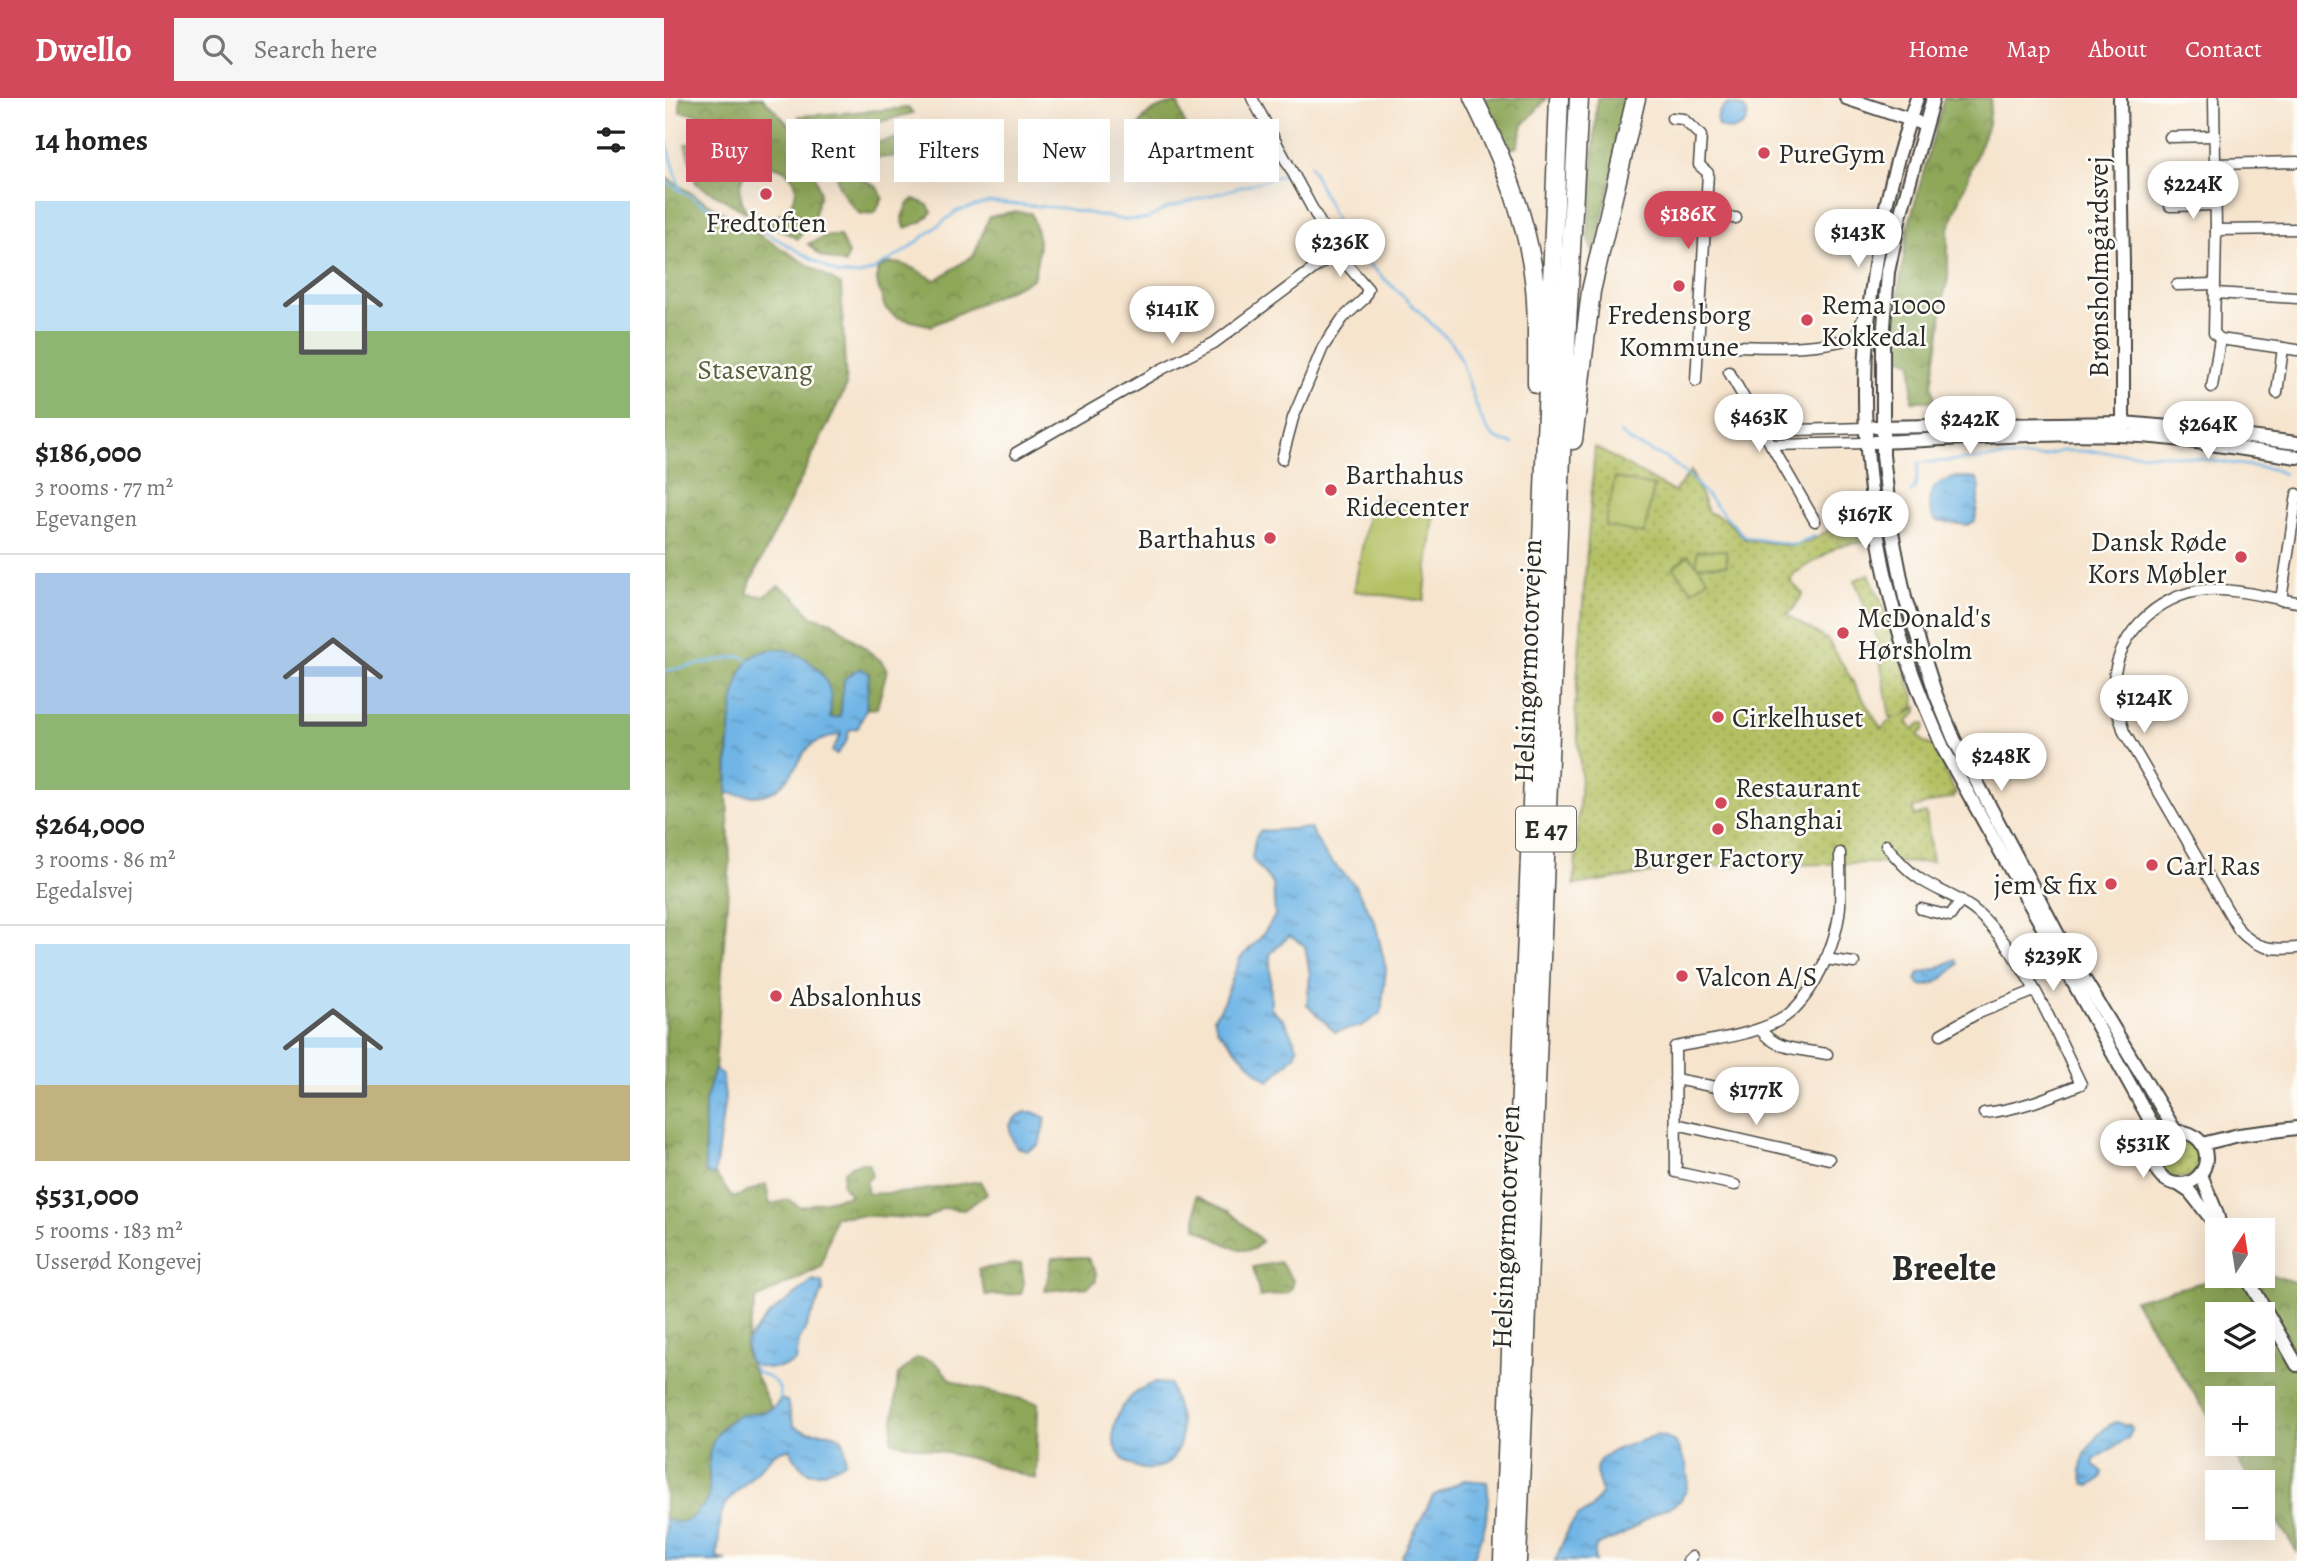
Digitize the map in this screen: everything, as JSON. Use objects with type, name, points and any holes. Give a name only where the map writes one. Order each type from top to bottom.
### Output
[{"type":"highway","points":[[1473,98],[1499,148],[1522,215],[1535,286],[1537,348],[1533,552],[1540,611]]},
{"type":"highway","name":"Helsingørmotorvejen","points":[[1503,1561],[1559,98]]},
{"type":"highway","name":"Helsingørmotorvejen","points":[[1517,1561],[1557,558],[1579,98]]},
{"type":"highway","points":[[1557,558],[1568,493],[1579,376],[1591,291],[1636,98]]},
{"type":"main road","points":[[1846,98],[1924,125]]},
{"type":"main road","points":[[1917,98],[1887,202],[1871,297],[1865,428],[1878,527],[1896,619],[1910,665],[1944,750],[2161,1140]]},
{"type":"main road","points":[[1933,98],[1908,179],[1888,272],[1883,341],[1883,442],[1891,527],[1905,598],[1936,695],[1954,739],[2063,944],[2176,1132]]},
{"type":"main road","name":"Brønsholmgårdsvej","points":[[2120,98],[2123,430]]},
{"type":"main road","points":[[1865,428],[2123,430],[2297,443]]},
{"type":"main road","points":[[1866,443],[2055,436],[2123,430],[2297,457]]},
{"type":"main road","points":[[2202,1143],[2297,1128]]},
{"type":"main road","points":[[2211,1218],[2190,1192],[2166,1180],[2157,1170],[2154,1155],[2161,1140],[2176,1132],[2193,1135],[2202,1143],[2206,1157],[2201,1173],[2219,1218]]},
{"type":"main road","points":[[2206,1157],[2248,1135]]},
{"type":"main road","points":[[2178,1184],[2187,1183],[2201,1173]]},
{"type":"main road","points":[[2253,1288],[2297,1365]]},
{"type":"street","points":[[1252,98],[1336,252],[1368,289],[1364,299],[1343,318],[1324,347],[1293,418],[1283,459]]},
{"type":"street","points":[[2214,98],[2214,333],[2220,339],[2297,350]]},
{"type":"street","points":[[1672,118],[1683,119],[1701,136],[1699,165],[1708,173],[1696,381]]},
{"type":"street","points":[[2170,138],[2214,136]]},
{"type":"street","points":[[2215,164],[2297,162]]},
{"type":"street","points":[[2171,206],[2215,205]]},
{"type":"street","points":[[1706,217],[1736,218]]},
{"type":"street","points":[[2216,230],[2297,229]]},
{"type":"street","points":[[1016,453],[1162,369],[1214,343],[1336,252]]},
{"type":"street","points":[[2177,285],[2297,298]]},
{"type":"street","points":[[1736,346],[1811,346],[1857,337],[1871,297]]},
{"type":"street","points":[[2213,387],[2220,339]]},
{"type":"street","points":[[2277,393],[2283,348]]},
{"type":"street","points":[[1729,372],[1815,521]]},
{"type":"street","points":[[1763,431],[1865,428]]},
{"type":"street","points":[[1772,445],[1866,443]]},
{"type":"street","points":[[2281,600],[2297,494]]},
{"type":"street","points":[[2297,602],[2210,590],[2169,599],[2143,618],[2123,648],[2116,665],[2114,689],[2124,732],[2239,930],[2249,941],[2262,947],[2297,948]]},
{"type":"street","points":[[1886,845],[1904,868],[1920,880],[1961,900],[1994,930],[2034,991],[2081,1084],[2034,1103],[2004,1112],[1984,1114]]},
{"type":"street","points":[[1735,1185],[1676,1172],[1675,1047],[1760,1029],[1781,1019],[1798,1005],[1814,984],[1825,960],[1840,907],[1840,853]]},
{"type":"street","points":[[1921,909],[1949,916],[1961,900]]},
{"type":"street","points":[[1825,960],[1854,964]]},
{"type":"street","points":[[1941,1034],[1976,1014],[2034,991]]},
{"type":"street","points":[[1760,1029],[1768,1040],[1776,1045],[1827,1054]]},
{"type":"street","points":[[1675,1079],[1731,1090]]},
{"type":"street","points":[[1676,1124],[1829,1159]]},
{"type":"green space","points":[[680,98],[763,98],[786,122],[786,172],[772,167],[772,119],[731,119],[725,114],[708,116],[680,112]]},
{"type":"green space","points":[[1479,98],[1547,98],[1523,125],[1517,147],[1507,150]]},
{"type":"green space","points":[[1597,98],[1629,98],[1594,255],[1588,239]]},
{"type":"green space","points":[[1944,98],[1991,98],[1988,124],[1948,231],[1948,279],[1942,301],[1932,385],[1935,401],[1912,401],[1912,362],[1894,355],[1892,334],[1909,224]]},
{"type":"green space","points":[[1178,103],[1183,119],[1144,119],[1151,112]]},
{"type":"green space","points":[[908,108],[913,113],[880,122],[880,119],[801,119],[799,116]]},
{"type":"green space","points":[[894,139],[894,157],[880,158],[880,142]]},
{"type":"green space","name":"Stasevang","points":[[665,177],[841,285],[846,387],[747,594],[764,596],[779,586],[795,597],[811,616],[832,622],[881,661],[887,670],[877,708],[866,709],[869,673],[844,679],[840,717],[830,718],[831,696],[740,678],[728,744],[730,861],[715,1069],[705,1102],[705,1170],[707,1174],[715,1174],[733,1198],[766,1184],[770,1205],[788,1199],[800,1207],[851,1195],[842,1184],[844,1171],[862,1163],[869,1164],[872,1176],[866,1182],[868,1194],[909,1192],[980,1181],[987,1194],[964,1210],[943,1208],[925,1219],[835,1216],[821,1267],[756,1299],[745,1348],[747,1358],[772,1409],[723,1427],[711,1453],[708,1500],[684,1522],[665,1518]]},
{"type":"green space","points":[[742,182],[740,191],[747,213],[696,183]]},
{"type":"green space","points":[[794,182],[817,182],[820,193],[815,214],[798,239],[761,220],[786,210],[792,202],[796,187]]},
{"type":"green space","points":[[868,182],[877,187],[883,198],[875,213],[860,214],[846,198],[839,184]]},
{"type":"green space","points":[[914,199],[928,205],[932,212],[922,222],[905,228],[902,217],[907,205]]},
{"type":"green space","points":[[1011,212],[1031,213],[1035,223],[1039,246],[1033,279],[931,326],[896,317],[885,308],[877,282],[877,271],[891,263],[899,263],[936,280],[974,255],[989,217]]},
{"type":"green space","points":[[826,236],[840,236],[848,254],[845,264],[821,256],[808,244]]},
{"type":"green space","points":[[1595,447],[1674,492],[1691,471],[1708,512],[1725,519],[1745,539],[1791,546],[1810,541],[1853,516],[1855,528],[1863,542],[1839,546],[1794,574],[1790,581],[1803,594],[1792,611],[1786,614],[1828,640],[1881,729],[1895,717],[1890,717],[1874,625],[1871,624],[1855,580],[1869,574],[1886,613],[1915,700],[1914,707],[1904,716],[1917,707],[1917,712],[1907,722],[1913,729],[1921,723],[1925,724],[1918,735],[1925,743],[1934,746],[1956,794],[1953,794],[1954,797],[1913,808],[1914,816],[1926,813],[1932,862],[1715,866],[1669,870],[1574,885],[1581,776],[1575,707]]},
{"type":"green space","points":[[1615,478],[1654,486],[1644,534],[1605,526]]},
{"type":"green space","points":[[1384,500],[1432,512],[1434,515],[1424,601],[1354,591],[1369,509],[1373,504]]},
{"type":"green space","points":[[1726,550],[1727,565],[1698,566],[1708,579],[1693,591],[1673,568],[1688,555],[1697,565],[1697,551]]},
{"type":"green space","points":[[2180,1136],[2195,1142],[2201,1157],[2195,1172],[2180,1178],[2165,1172],[2159,1157],[2165,1142]]},
{"type":"green space","points":[[1196,1196],[1229,1211],[1262,1241],[1253,1249],[1240,1250],[1196,1228]]},
{"type":"green space","points":[[1087,1257],[1096,1273],[1096,1281],[1088,1287],[1045,1291],[1052,1258]]},
{"type":"green space","points":[[1280,1262],[1293,1280],[1292,1290],[1260,1297],[1253,1267]]},
{"type":"green space","points":[[1021,1263],[1024,1283],[1021,1294],[986,1295],[978,1269]]},
{"type":"green space","points":[[2275,1276],[2297,1283],[2297,1552],[2275,1518],[2275,1470],[2244,1470],[2235,1456],[2275,1456],[2275,1386],[2205,1386],[2205,1410],[2134,1300],[2205,1281],[2205,1288],[2275,1288]]},
{"type":"green space","points":[[916,1358],[934,1362],[957,1383],[1038,1403],[1036,1479],[970,1458],[891,1441],[898,1375]]},
{"type":"water","points":[[1728,104],[1739,106],[1747,115],[1746,121],[1736,129],[1718,126],[1719,113]]},
{"type":"water","points":[[1957,477],[1977,479],[1980,485],[1975,521],[1967,525],[1936,521],[1930,506],[1930,496],[1935,486]]},
{"type":"water","points":[[782,649],[799,655],[820,671],[831,696],[830,718],[840,717],[844,679],[860,668],[869,673],[866,709],[858,728],[849,730],[846,742],[836,755],[832,751],[841,734],[809,747],[787,780],[773,791],[757,796],[727,793],[731,722],[743,668],[758,653]]},
{"type":"water","points":[[1310,828],[1326,856],[1354,884],[1375,922],[1386,969],[1381,1013],[1362,1026],[1335,1032],[1307,1005],[1310,975],[1305,946],[1289,936],[1270,954],[1271,1009],[1284,1020],[1298,1048],[1295,1056],[1269,1081],[1258,1073],[1217,1029],[1214,1017],[1221,1008],[1240,958],[1261,937],[1275,916],[1273,884],[1252,859],[1255,839],[1260,831]]},
{"type":"water","points":[[1955,959],[1958,964],[1936,983],[1925,986],[1916,980],[1919,973],[1938,968]]},
{"type":"water","points":[[715,1069],[722,1075],[725,1096],[715,1174],[710,1175],[705,1170],[705,1102]]},
{"type":"water","points":[[1026,1112],[1046,1118],[1039,1145],[1027,1151],[1016,1147],[1010,1130],[1015,1118]]},
{"type":"water","points":[[813,1280],[822,1282],[823,1291],[799,1341],[796,1361],[772,1368],[748,1361],[746,1342],[768,1316]]},
{"type":"water","points":[[1155,1383],[1170,1384],[1180,1420],[1181,1435],[1173,1458],[1162,1466],[1148,1469],[1123,1459],[1115,1447],[1113,1432],[1119,1413],[1129,1398]]},
{"type":"water","points":[[780,1399],[787,1401],[794,1426],[812,1432],[837,1435],[845,1448],[845,1462],[827,1471],[813,1473],[801,1467],[790,1449],[776,1452],[725,1504],[721,1515],[717,1558],[727,1561],[665,1561],[665,1518],[684,1522],[708,1500],[710,1451],[720,1431],[727,1422],[736,1417],[771,1409]]},
{"type":"water","points":[[2115,1422],[2130,1425],[2132,1431],[2128,1438],[2094,1460],[2094,1465],[2103,1472],[2102,1475],[2094,1484],[2084,1484],[2081,1469],[2085,1454],[2098,1435]]},
{"type":"water","points":[[1655,1435],[1676,1443],[1686,1464],[1688,1481],[1680,1501],[1622,1535],[1596,1546],[1596,1561],[1555,1561],[1569,1528],[1578,1516],[1591,1509],[1602,1492],[1596,1472],[1598,1463],[1611,1452]]},
{"type":"water","points":[[1464,1480],[1487,1482],[1485,1522],[1472,1561],[1404,1561],[1402,1556],[1433,1496]]},
{"type":"waterway","points":[[665,135],[681,192]]},
{"type":"waterway","points":[[1310,165],[1346,242],[1453,344],[1486,428],[1497,439],[1513,444]]},
{"type":"waterway","points":[[665,181],[718,213],[742,219],[838,274],[859,275],[905,251],[957,211],[989,202],[1062,208],[1124,220],[1147,219],[1167,208],[1286,174]]},
{"type":"waterway","points":[[1620,433],[1633,443],[1668,459],[1690,477],[1745,537],[1795,545],[1814,536]]},
{"type":"waterway","points":[[1911,492],[1915,488],[1919,463],[2041,457],[2061,451],[2173,455],[2272,469],[2284,474]]},
{"type":"waterway","points":[[1829,527],[1853,519]]},
{"type":"waterway","points":[[665,671],[741,656],[748,660]]},
{"type":"waterway","points":[[755,1365],[755,1371],[777,1384],[780,1399]]},
{"type":"place","name":"PureGym","points":[[1764,153]]},
{"type":"place","name":"Fredtoften","points":[[766,194]]},
{"type":"place","name":"Fredensborg Kommune","points":[[1679,286]]},
{"type":"place","name":"Rema 1000 Kokkedal","points":[[1807,320]]},
{"type":"place","name":"Barthahus Ridecenter","points":[[1331,490]]},
{"type":"place","name":"Barthahus","points":[[1270,538]]},
{"type":"place","name":"Dansk Røde Kors Møbler","points":[[2241,557]]},
{"type":"place","name":"McDonald's Hørsholm","points":[[1843,633]]},
{"type":"place","name":"Cirkelhuset","points":[[1718,717]]},
{"type":"place","name":"Restaurant Shanghai","points":[[1721,803]]},
{"type":"place","name":"Burger Factory","points":[[1718,829]]},
{"type":"place","name":"Carl Ras","points":[[2152,865]]},
{"type":"place","name":"jem & fix","points":[[2111,884]]},
{"type":"place","name":"Valcon A/S","points":[[1682,976]]},
{"type":"place","name":"Absalonhus","points":[[776,996]]},
{"type":"district","name":"Breelte","points":[[1944,1268]]}]
